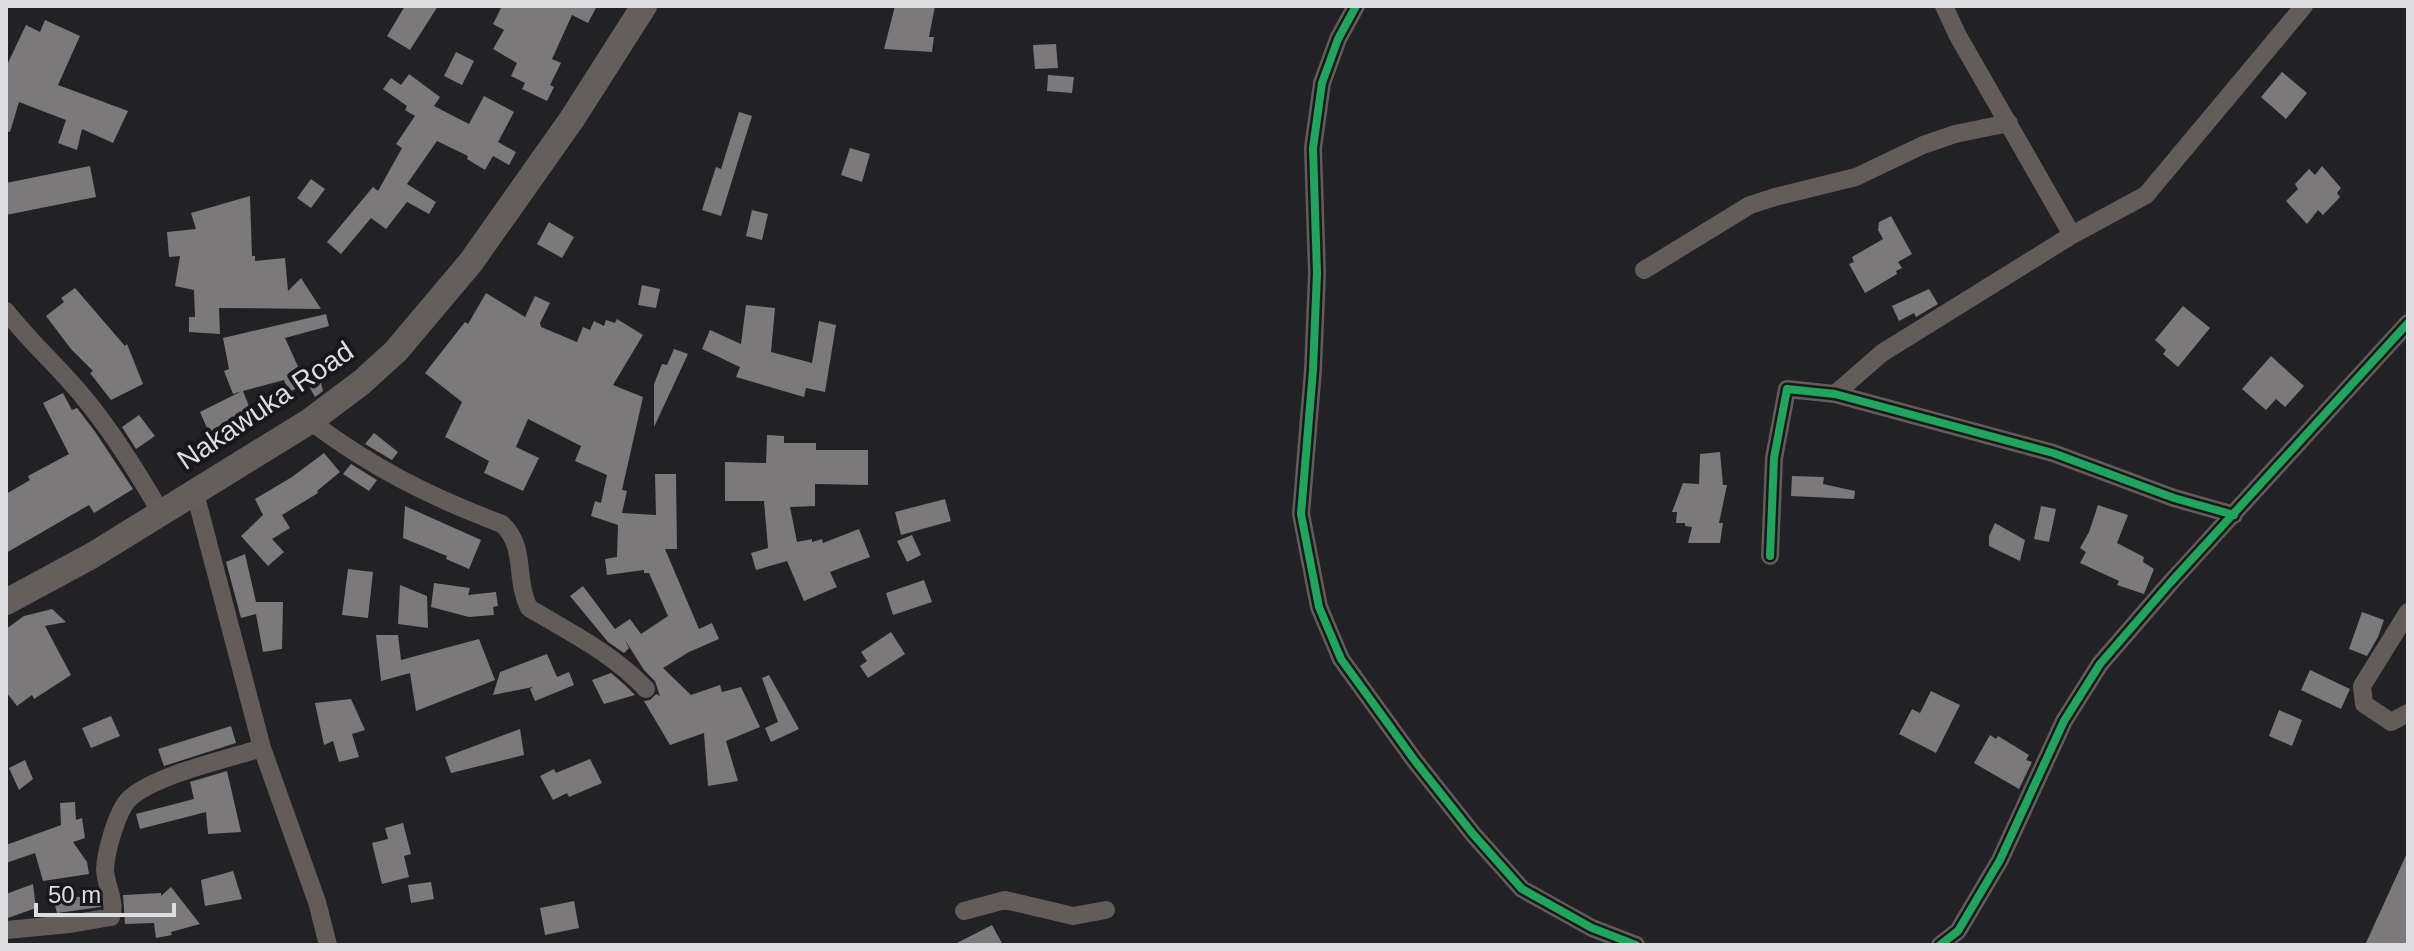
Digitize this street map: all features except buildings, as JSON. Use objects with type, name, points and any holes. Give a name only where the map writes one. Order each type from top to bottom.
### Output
[{"type":"main road","name":"Nakawuka Road","points":[[6,602],[93,555],[310,421],[362,382],[396,351],[446,294],[572,119],[644,6]]},
{"type":"street","points":[[1356,6],[1338,39],[1322,83],[1313,148],[1317,273],[1313,370],[1301,514],[1319,607],[1341,659],[1406,749],[1473,834],[1522,889],[1592,928],[1636,945]]},
{"type":"street","points":[[1944,6],[1958,36],[2072,235]]},
{"type":"street","points":[[1835,394],[1882,353],[2072,235],[2146,195],[2304,6]]},
{"type":"street","points":[[1644,270],[1750,205],[1856,177],[1923,145],[1955,134],[2009,123]]},
{"type":"street","points":[[6,311],[14,338],[84,397],[113,435],[161,513]]},
{"type":"street","points":[[1940,945],[1958,931],[2000,860],[2064,721],[2100,664],[2408,323]]},
{"type":"street","points":[[1770,556],[1774,458],[1787,389],[1835,394],[2053,453],[2174,498],[2234,515]]},
{"type":"street","points":[[310,421],[347,449],[407,485],[502,524],[517,543],[520,583],[529,608],[595,645],[646,689]]},
{"type":"street","points":[[195,493],[262,748],[317,902],[328,945]]},
{"type":"street","points":[[2408,612],[2362,686],[2364,704],[2391,722],[2408,713]]},
{"type":"street","points":[[6,930],[111,917],[113,910],[105,869],[119,813],[126,802],[150,784],[262,748]]},
{"type":"street","points":[[964,911],[1005,900],[1073,916],[1106,910]]},
{"type":"cycle path","points":[[1356,6],[1338,39],[1322,83],[1313,148],[1317,273],[1313,370],[1301,514],[1319,607],[1341,659],[1415,761],[1522,889],[1592,928],[1636,945]]},
{"type":"cycle path","points":[[1940,945],[1958,931],[2000,860],[2064,721],[2100,664],[2408,323]]},
{"type":"cycle path","points":[[1770,556],[1774,458],[1787,389],[1835,394],[2053,453],[2174,498],[2234,515]]}]
